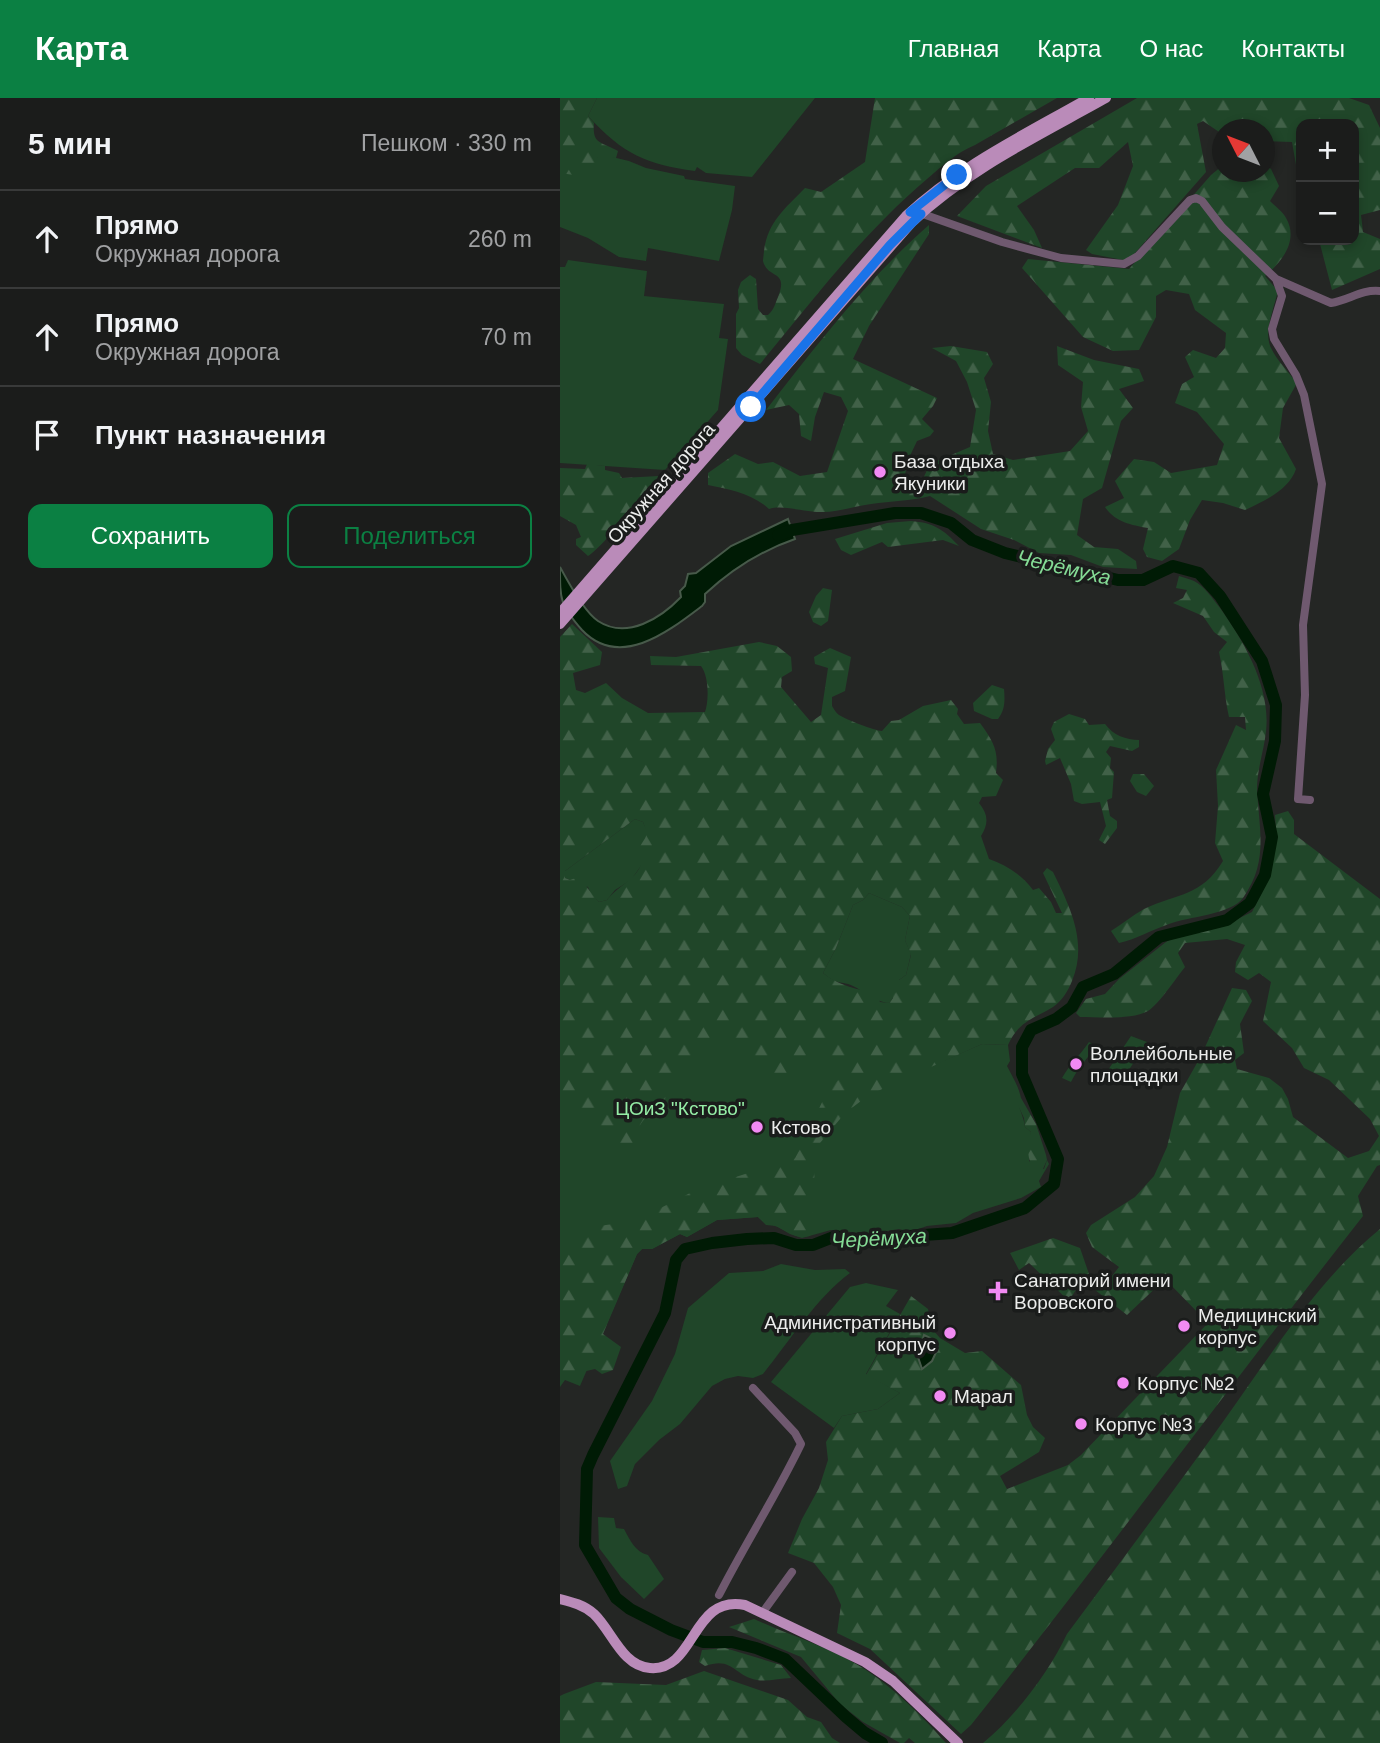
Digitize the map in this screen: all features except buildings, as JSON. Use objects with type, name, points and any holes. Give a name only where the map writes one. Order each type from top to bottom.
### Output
[{"type":"main road","name":"Окружная дорога","points":[[916,213],[937,189],[971,166],[1089,98]]},
{"type":"main road","name":"Окружная дорога","points":[[560,624],[884,240],[916,213],[975,173],[1106,98]]},
{"type":"main road","name":"Окружная дорога","points":[[560,613],[599,577]]},
{"type":"main road","points":[[560,1599],[580,1605],[593,1614],[621,1650],[641,1666],[652,1668],[665,1666],[679,1655],[716,1607],[726,1603],[745,1605],[844,1650],[875,1668],[902,1689],[958,1743]]},
{"type":"street","points":[[916,213],[1002,242],[1061,258],[1124,264],[1138,256],[1190,200],[1196,198],[1202,201],[1222,227],[1276,279],[1331,303],[1367,290],[1380,291]]},
{"type":"street","points":[[1276,279],[1282,296],[1272,329],[1274,339],[1296,374],[1304,395],[1322,484],[1303,625],[1305,695],[1298,799],[1310,800]]},
{"type":"street","points":[[719,1595],[746,1543],[782,1484],[801,1444],[795,1433],[753,1388]]},
{"type":"street","points":[[764,1612],[792,1572]]},
{"type":"green space","points":[[560,98],[597,98],[588,116],[594,123],[596,139],[618,151],[616,158],[598,157],[588,177],[560,173]]},
{"type":"green space","points":[[597,98],[815,98],[752,177],[706,173],[697,167],[695,171],[663,165],[625,149],[588,116]]},
{"type":"green space","points":[[875,98],[1057,98],[955,156],[938,169],[881,222],[839,268],[760,364],[742,355],[736,348],[736,314],[741,282],[750,275],[756,279],[758,309],[763,315],[768,315],[781,288],[779,278],[769,271],[763,261],[769,231],[778,216],[805,188],[821,192],[865,162]]},
{"type":"green space","points":[[1137,98],[1349,98],[1369,105],[1380,128],[1380,210],[1361,215],[1363,232],[1380,239],[1380,269],[1332,290],[1320,245],[1359,245],[1359,119],[1296,119],[1296,165],[1292,142],[1275,141],[1275,119],[1212,119],[1212,127],[1203,121],[1197,124],[1206,172],[1128,261],[1092,254],[1086,250],[1118,205],[1133,166],[1128,142],[1099,168],[1075,168],[1017,206],[1034,230],[1042,248],[957,216],[986,186]]},
{"type":"green space","points":[[608,156],[684,176],[685,179],[735,186],[719,261],[648,248],[646,261],[619,257],[588,238],[560,227],[560,172],[598,157]]},
{"type":"green space","points":[[1211,175],[1212,182],[1275,182],[1275,178],[1279,186],[1270,201],[1285,216],[1291,234],[1283,257],[1265,276],[1278,291],[1268,332],[1277,358],[1297,383],[1283,408],[1279,438],[1296,469],[1282,489],[1245,510],[1202,500],[1190,520],[1179,549],[1162,561],[1147,557],[1143,549],[1148,528],[1119,519],[1105,507],[1124,498],[1115,481],[1134,459],[1154,462],[1171,473],[1217,465],[1224,444],[1197,412],[1175,403],[1182,384],[1194,377],[1185,357],[1193,350],[1216,358],[1225,348],[1226,333],[1195,310],[1189,294],[1166,290],[1156,296],[1156,317],[1139,350],[1113,351],[1083,337],[1022,268],[1028,259],[1129,269]]},
{"type":"green space","points":[[929,225],[929,234],[869,326],[853,359],[937,398],[922,419],[934,431],[930,436],[917,441],[907,462],[904,483],[917,491],[930,464],[970,447],[976,410],[967,382],[956,361],[932,348],[951,346],[987,352],[993,364],[984,378],[991,402],[988,431],[993,454],[1013,460],[1070,451],[1088,431],[1081,407],[1083,382],[1058,365],[1057,346],[1094,360],[1139,369],[1144,381],[1119,389],[1133,408],[1121,421],[1102,488],[1083,499],[1077,535],[1094,547],[1118,549],[1136,561],[1137,569],[1103,567],[1071,555],[1039,553],[1014,540],[981,529],[930,496],[816,512],[769,509],[748,496],[708,485],[708,473],[735,454],[758,464],[773,462],[800,476],[827,472],[848,411],[841,397],[824,392],[815,417],[811,441],[801,436],[799,414],[789,405],[766,410],[863,290]]},
{"type":"green space","points":[[568,260],[647,271],[644,296],[724,304],[719,338],[728,339],[718,410],[665,470],[560,463],[560,267],[565,267]]},
{"type":"green space","points":[[587,464],[605,466],[605,470],[619,473],[622,478],[659,476],[614,530],[588,556],[576,545],[576,539],[581,537],[576,525],[560,516],[560,468],[585,469]]},
{"type":"green space","points":[[911,521],[938,528],[959,546],[943,540],[888,547],[882,542],[851,555],[841,550],[835,539],[887,523]]},
{"type":"green space","points":[[1179,576],[1198,583],[1220,608],[1238,635],[1260,682],[1266,715],[1257,782],[1259,858],[1251,884],[1243,898],[1229,908],[1169,924],[1119,943],[1111,931],[1144,909],[1197,888],[1215,873],[1223,861],[1215,843],[1218,806],[1216,770],[1236,725],[1246,730],[1245,717],[1229,717],[1219,652],[1227,642],[1214,632],[1203,616],[1173,603],[1183,598],[1187,590],[1176,588]]},
{"type":"green space","points":[[823,588],[832,590],[828,621],[821,626],[813,622],[809,612]]},
{"type":"green space","points":[[572,624],[602,652],[600,665],[573,673],[576,690],[585,693],[606,683],[622,698],[648,713],[705,712],[708,695],[706,676],[701,666],[651,665],[650,656],[676,657],[759,642],[777,646],[791,657],[792,671],[782,677],[781,687],[811,722],[821,715],[828,668],[815,664],[814,657],[830,648],[851,657],[845,691],[832,697],[835,711],[847,719],[882,731],[891,721],[899,720],[923,706],[951,700],[964,724],[980,723],[988,735],[996,752],[996,773],[1003,780],[996,796],[982,797],[979,803],[986,815],[981,836],[989,859],[1013,871],[1033,890],[1039,888],[1056,913],[1062,913],[1043,873],[1047,868],[1053,872],[1071,912],[1078,939],[1078,952],[1072,981],[1062,999],[1022,1026],[1008,1045],[982,1044],[869,1095],[845,1113],[820,1143],[816,1153],[812,1211],[814,1229],[810,1236],[793,1235],[758,1217],[717,1220],[687,1237],[680,1234],[652,1249],[642,1249],[637,1254],[603,1334],[621,1347],[613,1370],[602,1374],[595,1369],[560,1377],[560,1249],[577,1229],[635,1221],[698,1189],[795,1158],[827,1092],[838,1080],[816,1049],[810,1051],[796,1066],[796,1072],[783,1086],[772,1087],[718,1040],[712,1040],[670,1094],[642,1121],[630,1151],[621,1156],[564,1094],[560,1087],[560,637]],"holes":[[[635,819],[643,822],[646,831],[646,837],[639,849],[643,853],[642,862],[635,874],[607,900],[599,902],[579,877],[570,880],[565,878],[565,871]],[[869,893],[902,907],[910,916],[905,940],[911,955],[906,975],[899,980],[892,979],[893,998],[889,1003],[880,1002],[874,991],[847,986],[823,973],[853,905]]]},
{"type":"green space","points":[[992,685],[1004,689],[1004,705],[998,719],[974,711],[973,703]]},
{"type":"green space","points":[[1069,714],[1085,719],[1089,725],[1105,724],[1120,736],[1139,740],[1139,747],[1132,751],[1110,746],[1106,752],[1111,758],[1110,768],[1114,772],[1112,798],[1107,800],[1110,816],[1117,821],[1117,828],[1105,844],[1099,840],[1106,826],[1100,802],[1082,804],[1074,801],[1071,784],[1060,758],[1046,765],[1048,749],[1055,740],[1051,729],[1054,722]]},
{"type":"green space","points":[[1133,774],[1144,774],[1154,786],[1146,796],[1137,792],[1130,781]]},
{"type":"green space","points":[[1288,811],[1294,820],[1294,834],[1380,899],[1380,1165],[1358,1196],[1363,1216],[1021,1662],[961,1734],[870,1649],[837,1633],[841,1605],[833,1587],[814,1563],[788,1553],[819,1488],[828,1460],[826,1442],[842,1416],[878,1409],[900,1393],[866,1375],[911,1296],[928,1309],[932,1329],[940,1338],[965,1353],[982,1351],[1021,1385],[1027,1415],[1033,1427],[1045,1438],[1039,1452],[1000,1476],[1007,1489],[1068,1465],[1081,1455],[1208,1323],[1165,1279],[1127,1315],[1090,1286],[1077,1288],[1069,1301],[1029,1263],[1019,1270],[1010,1253],[1053,1238],[1080,1248],[1089,1274],[1112,1276],[1119,1267],[1092,1247],[1086,1233],[1091,1225],[1135,1197],[1154,1176],[1167,1147],[1180,1093],[1201,1056],[1232,988],[1246,990],[1252,1001],[1240,1024],[1244,1053],[1235,1060],[1237,1069],[1269,1078],[1282,1088],[1293,1117],[1348,1158],[1369,1151],[1379,1136],[1370,1119],[1329,1080],[1304,1068],[1292,1048],[1263,1021],[1271,982],[1259,973],[1248,980],[1235,972],[1236,962],[1245,945],[1227,939],[1185,943],[1178,953],[1185,967],[1157,1003],[1141,1014],[1124,1017],[1080,1017],[1076,1013],[1086,999],[1105,994],[1119,979],[1166,942],[1179,935],[1225,925],[1252,912],[1262,892],[1273,856],[1275,815]]},
{"type":"green space","points":[[635,819],[643,822],[648,833],[643,863],[631,880],[615,890],[607,900],[599,902],[591,895],[588,887],[565,878],[565,871]]},
{"type":"green space","points":[[869,893],[902,907],[910,916],[905,940],[911,954],[906,975],[899,980],[889,1003],[848,984],[835,981],[823,973],[853,905]]},
{"type":"green space","name":"ЦОиЗ \"Кстово\"","points":[[595,993],[920,1071],[982,1044],[1008,1045],[1010,1061],[1007,1066],[1020,1094],[1018,1102],[1025,1127],[1031,1132],[1029,1161],[1044,1169],[1047,1160],[1049,1164],[1039,1181],[1041,1187],[1021,1198],[973,1213],[956,1223],[927,1226],[910,1232],[899,1229],[869,1234],[831,1230],[802,1238],[776,1226],[766,1225],[758,1217],[717,1220],[687,1237],[680,1234],[652,1249],[642,1249],[637,1254],[580,1386],[565,1380],[560,1387],[560,1000]]},
{"type":"green space","points":[[1131,1036],[1147,1042],[1123,1079],[1108,1070]]},
{"type":"green space","name":"Воллейбольные площадки","points":[[1089,1042],[1096,1046],[1071,1082],[1062,1078],[1068,1068]]},
{"type":"green space","points":[[1021,1098],[1036,1124],[1047,1160],[1042,1171],[1036,1170],[1030,1162],[1028,1150],[1031,1132],[1025,1127],[1016,1101]]},
{"type":"green space","points":[[1380,1229],[1380,1743],[983,1743],[1008,1720],[1031,1693],[1067,1634],[1297,1318],[1336,1271]]},
{"type":"green space","points":[[781,1264],[815,1270],[845,1269],[850,1273],[826,1294],[763,1374],[753,1378],[738,1376],[725,1379],[712,1386],[680,1424],[635,1464],[627,1486],[618,1489],[610,1461],[652,1401],[675,1354],[688,1308],[729,1273],[763,1271]]},
{"type":"green space","points":[[866,1283],[898,1290],[886,1306],[900,1314],[866,1374],[900,1393],[878,1409],[842,1416],[834,1428],[771,1382],[850,1287]]},
{"type":"green space","points":[[598,1517],[614,1518],[616,1528],[624,1529],[633,1545],[648,1555],[664,1579],[644,1599],[621,1577],[599,1548]]},
{"type":"green space","points":[[754,1619],[833,1652],[865,1670],[908,1704],[946,1743],[915,1743],[909,1738],[900,1743],[863,1722],[840,1704],[801,1657],[729,1627]]},
{"type":"green space","points":[[725,1648],[781,1665],[791,1678],[757,1680],[722,1663],[705,1666],[699,1662],[702,1650]]},
{"type":"green space","points":[[704,1671],[788,1700],[807,1717],[821,1722],[832,1738],[840,1743],[560,1743],[560,1696],[596,1682],[666,1685]]},
{"type":"shaded area","points":[[788,519],[795,539],[758,555],[736,569],[705,594],[702,606],[675,626],[644,642],[628,647],[612,647],[597,641],[582,630],[565,608],[560,587],[560,567],[582,604],[598,621],[620,628],[643,624],[664,612],[681,597],[680,591],[685,586],[688,574],[696,573],[731,546]]},
{"type":"shaded area","points":[[924,1335],[934,1340],[938,1348],[932,1361],[922,1369],[918,1357]]},
{"type":"waterway","name":"Черёмуха","points":[[778,535],[792,530],[895,513],[921,513],[951,523],[972,540],[1005,553],[1118,580],[1143,580],[1173,566],[1199,573],[1220,596],[1262,661],[1276,705],[1275,741],[1263,794],[1272,837],[1265,875],[1250,903],[1227,920],[1159,937],[1114,974],[1083,987],[1072,1007],[1056,1019],[1031,1030],[1022,1047],[1022,1074],[1058,1159],[1054,1184],[1025,1208],[952,1233],[858,1243],[836,1236],[813,1245],[796,1245],[774,1238],[747,1239],[685,1249],[676,1260],[665,1313],[587,1469],[585,1545],[616,1598],[630,1609],[671,1630],[703,1642],[732,1642],[785,1659],[846,1717],[882,1743]]},
{"type":"place","name":"База отдыха Якуники","points":[[880,472]]},
{"type":"place","name":"Воллейбольные площадки","points":[[1076,1064]]},
{"type":"place","name":"Кстово","points":[[757,1127]]},
{"type":"place","name":"Санаторий имени Воровского","points":[[998,1291]]},
{"type":"place","name":"Медицинский корпус","points":[[1184,1326]]},
{"type":"place","name":"Административный корпус","points":[[950,1333]]},
{"type":"place","name":"Корпус №2","points":[[1123,1383]]},
{"type":"place","name":"Марал","points":[[940,1396]]},
{"type":"place","name":"Корпус №3","points":[[1081,1424]]},
{"type":"route","points":[[751,407],[890,245],[921,214],[910,212],[957,175]]}]
